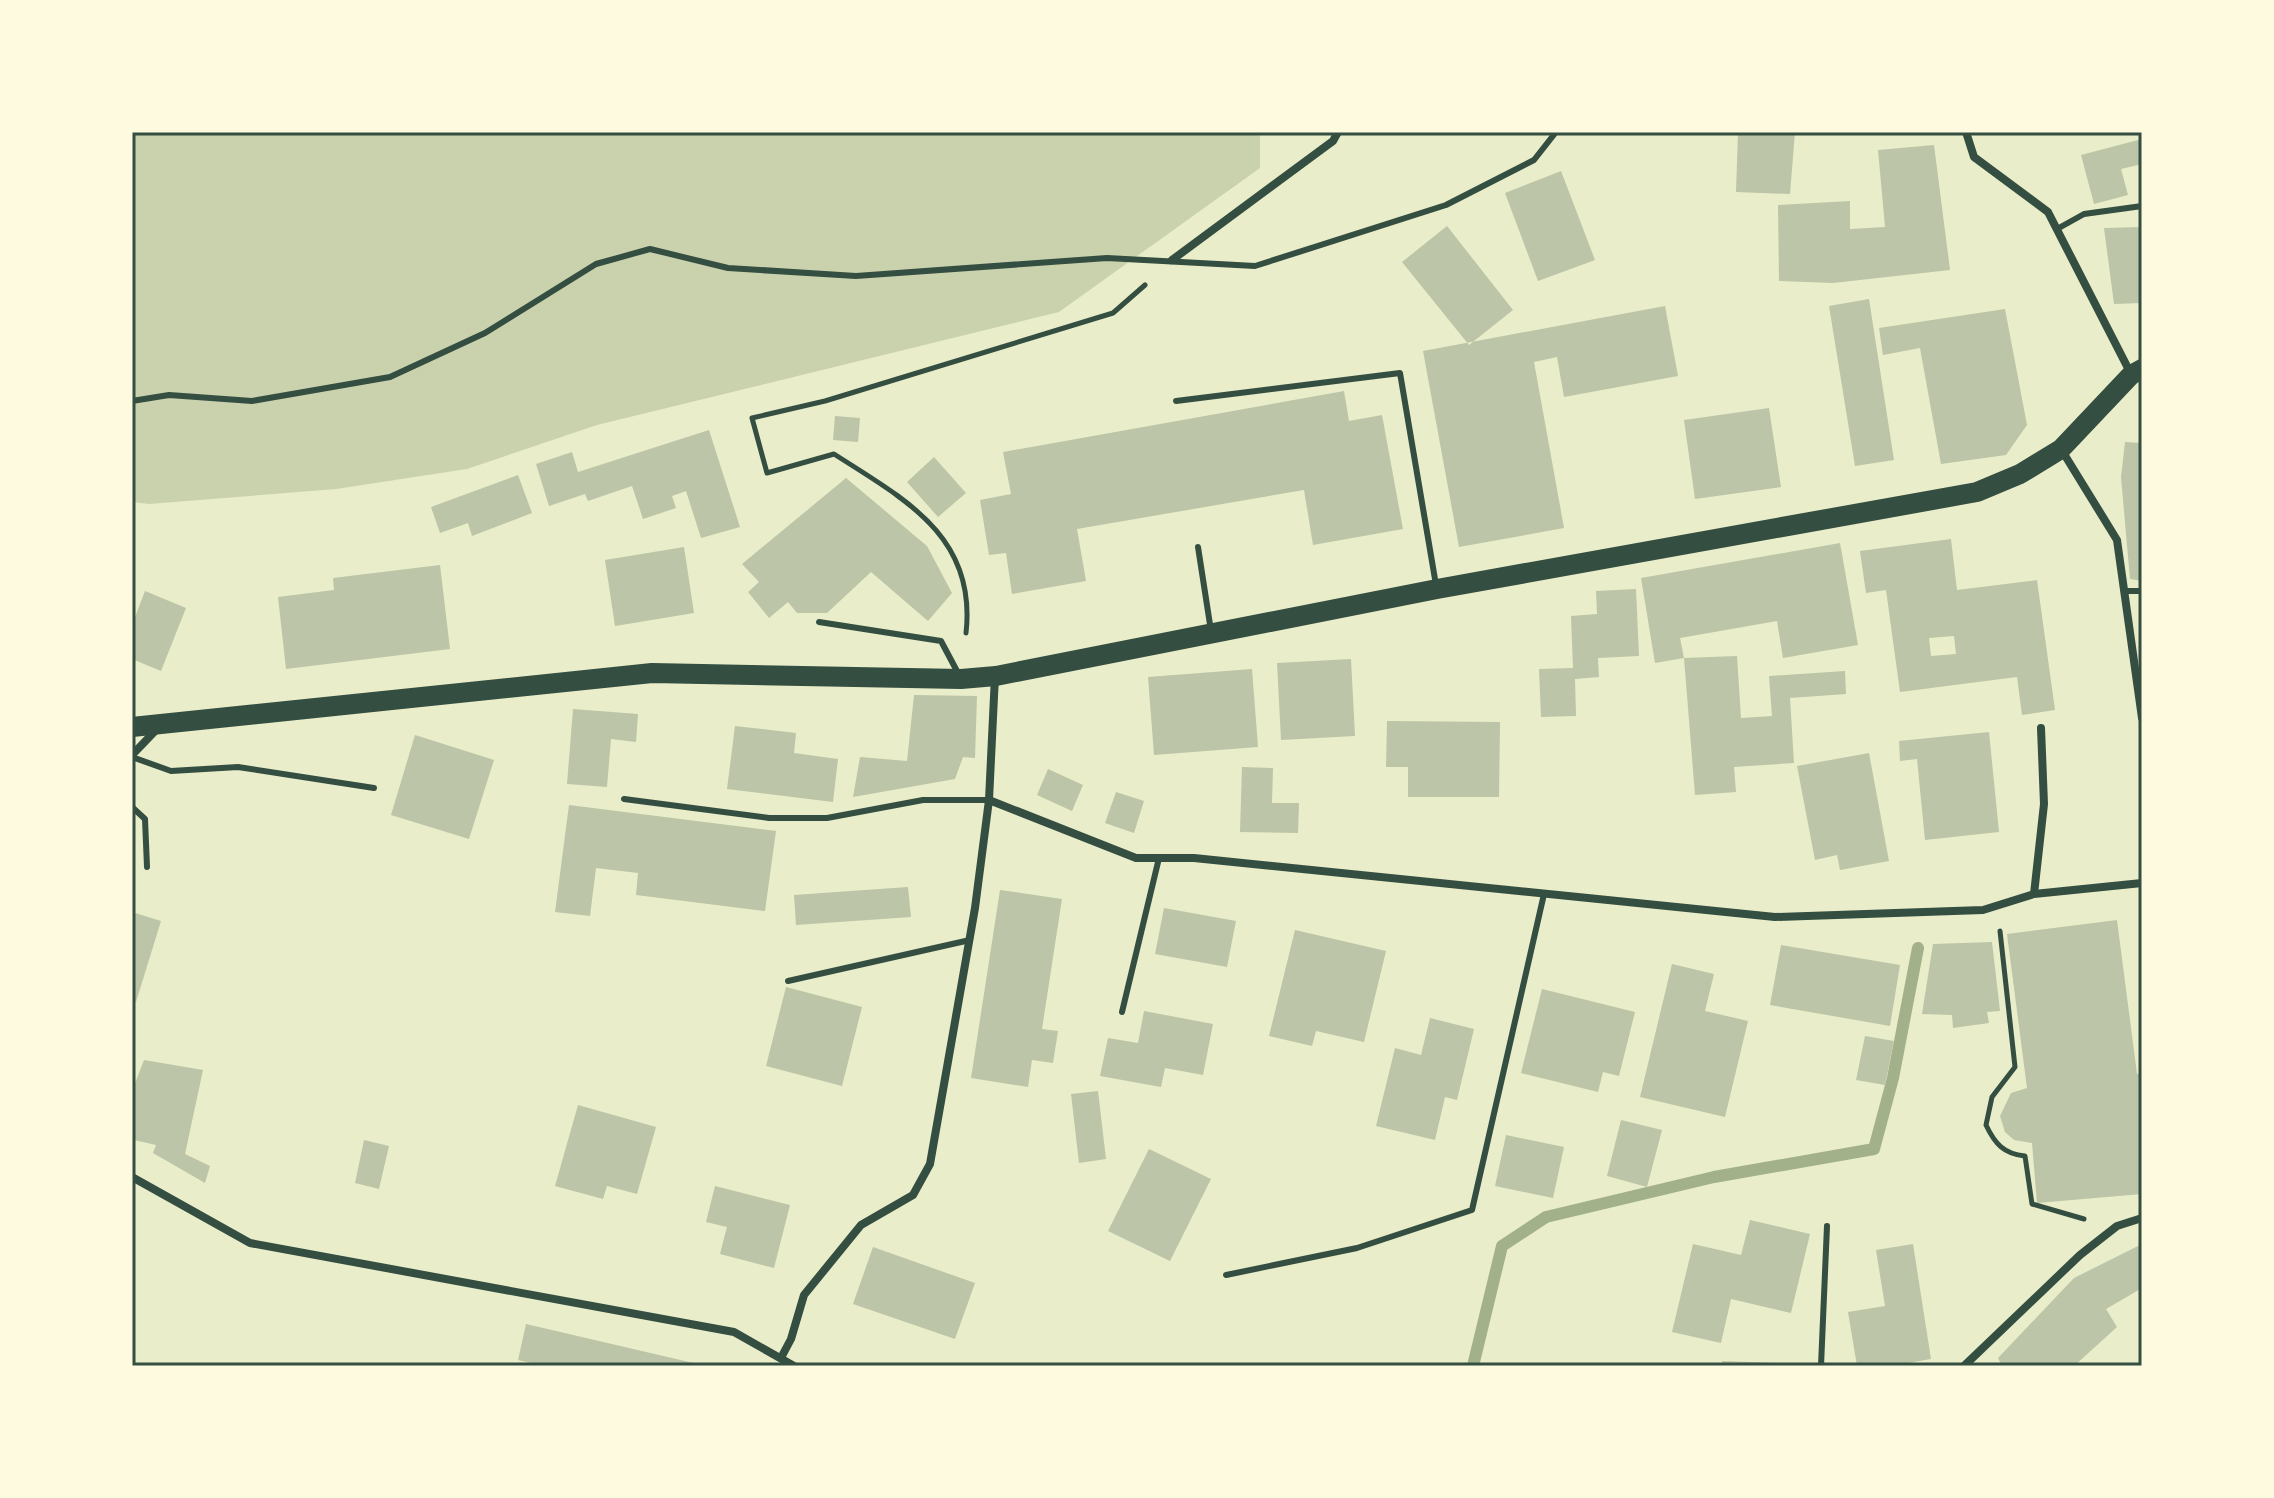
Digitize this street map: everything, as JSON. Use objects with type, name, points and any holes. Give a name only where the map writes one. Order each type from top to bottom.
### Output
[{"type":"main road","points":[[132,727],[164,721],[652,673],[961,679],[996,676],[1437,589],[1977,492],[2020,474],[2061,449],[2136,372]]},
{"type":"street","points":[[1172,260],[1333,141],[1338,132]]},
{"type":"street","points":[[1966,132],[1974,157],[2048,212],[2136,372]]},
{"type":"street","points":[[2061,449],[2117,540],[2142,714]]},
{"type":"street","points":[[782,1356],[791,1339],[804,1295],[861,1225],[913,1195],[930,1164],[970,940],[989,800],[996,676]]},
{"type":"street","points":[[132,756],[164,721]]},
{"type":"street","points":[[2034,894],[2044,804],[2041,728]]},
{"type":"street","points":[[989,800],[1136,858],[1194,858],[1775,917],[1983,910],[2034,894],[2142,883]]},
{"type":"street","points":[[132,1177],[250,1243],[734,1332],[782,1356],[794,1366]]},
{"type":"street","points":[[1964,1366],[2080,1255],[2117,1226],[2142,1218]]},
{"type":"lane","points":[[132,401],[169,395],[252,401],[390,377],[485,333],[596,264],[650,249],[728,268],[856,276],[1094,258],[1255,266],[1446,205],[1534,160],[1556,132]]},
{"type":"lane","points":[[2057,229],[2084,214],[2142,206]]},
{"type":"lane","points":[[1176,401],[1400,373],[1437,589]]},
{"type":"lane","points":[[1198,547],[1212,635]]},
{"type":"lane","points":[[2124,591],[2142,591]]},
{"type":"lane","points":[[819,622],[941,641],[961,679]]},
{"type":"lane","points":[[132,756],[171,771],[238,767],[374,788]]},
{"type":"lane","points":[[624,799],[769,818],[827,818],[923,800],[989,800]]},
{"type":"lane","points":[[132,807],[145,819],[147,867]]},
{"type":"lane","points":[[1122,1012],[1159,858]]},
{"type":"lane","points":[[1226,1275],[1357,1248],[1472,1210],[1544,894]]},
{"type":"lane","points":[[788,981],[970,940]]},
{"type":"lane","points":[[1821,1366],[1827,1226]]},
{"type":"path","points":[[961,679],[969,611],[953,548],[908,501],[834,454],[767,473],[752,418],[825,401],[1113,313],[1172,260]]},
{"type":"path","points":[[1997,906],[2015,1067],[1992,1097],[1986,1125],[2003,1150],[2010,1155],[2025,1156],[2032,1204],[2117,1226]]},
{"type":"green space","points":[[132,132],[1260,132],[1260,168],[1059,312],[597,425],[467,469],[336,489],[149,504],[132,502]]},
{"type":"building","points":[[1738,132],[1795,132],[1790,194],[1736,192]]},
{"type":"building","points":[[2142,139],[2142,164],[2121,169],[2128,195],[2094,204],[2081,155]]},
{"type":"building","points":[[1934,145],[1950,270],[1833,283],[1779,281],[1778,205],[1850,201],[1850,229],[1885,227],[1878,150]]},
{"type":"building","points":[[1561,171],[1595,260],[1538,281],[1505,193]]},
{"type":"building","points":[[1447,226],[1513,310],[1469,345],[1402,262]]},
{"type":"building","points":[[2142,227],[2142,303],[2114,304],[2104,228]]},
{"type":"building","points":[[1869,299],[1894,460],[1855,466],[1829,306]]},
{"type":"building","points":[[1665,306],[1678,376],[1564,397],[1557,357],[1534,362],[1564,528],[1459,547],[1423,351]]},
{"type":"building","points":[[2005,309],[2027,425],[2006,455],[1941,464],[1920,348],[1883,355],[1879,328]]},
{"type":"building","points":[[1344,391],[1349,421],[1382,415],[1403,529],[1313,545],[1304,490],[1077,529],[1086,581],[1012,594],[1006,553],[989,555],[980,500],[1011,494],[1003,452]]},
{"type":"building","points":[[1769,408],[1781,487],[1695,499],[1684,420]]},
{"type":"building","points":[[835,416],[860,418],[858,442],[833,440]]},
{"type":"building","points":[[709,430],[740,527],[701,538],[686,491],[672,496],[676,508],[643,519],[632,486],[588,501],[585,494],[549,506],[536,464],[572,452],[578,472]]},
{"type":"building","points":[[2125,442],[2142,443],[2142,581],[2130,579],[2121,477]]},
{"type":"building","points":[[934,457],[966,493],[938,517],[907,482]]},
{"type":"building","points":[[518,475],[532,513],[472,536],[468,523],[440,533],[431,507]]},
{"type":"building","points":[[846,478],[927,546],[952,593],[928,621],[871,572],[827,613],[797,613],[788,602],[769,618],[748,592],[759,582],[742,564]]},
{"type":"building","points":[[1951,539],[1957,590],[2037,580],[2055,710],[2022,715],[2017,677],[1900,692],[1886,590],[1866,593],[1860,551]],"holes":[[[1954,636],[1956,654],[1931,656],[1929,638]]]},
{"type":"building","points":[[1840,543],[1858,645],[1783,658],[1777,621],[1680,638],[1684,658],[1655,663],[1641,578]]},
{"type":"building","points":[[684,547],[694,613],[615,626],[605,560]]},
{"type":"building","points":[[440,565],[450,649],[286,669],[278,597],[334,590],[333,578]]},
{"type":"building","points":[[1636,589],[1639,656],[1598,658],[1599,677],[1575,679],[1576,716],[1541,717],[1539,669],[1573,668],[1571,616],[1597,614],[1596,591]]},
{"type":"building","points":[[145,591],[186,608],[161,671],[132,659],[132,625]]},
{"type":"building","points":[[1737,656],[1741,718],[1772,716],[1769,676],[1845,671],[1846,694],[1790,698],[1794,763],[1734,767],[1736,792],[1695,795],[1684,658]]},
{"type":"building","points":[[1351,659],[1355,736],[1281,740],[1277,663]]},
{"type":"building","points":[[1252,669],[1258,747],[1154,755],[1148,677]]},
{"type":"building","points":[[914,695],[977,696],[975,758],[963,757],[955,779],[853,797],[860,757],[907,761]]},
{"type":"building","points":[[573,709],[638,714],[636,742],[611,739],[607,787],[567,784]]},
{"type":"building","points":[[1387,721],[1500,722],[1499,797],[1408,797],[1408,767],[1386,767]]},
{"type":"building","points":[[735,726],[796,733],[794,753],[838,759],[833,802],[727,789]]},
{"type":"building","points":[[1989,732],[1999,832],[1925,840],[1917,759],[1900,761],[1899,741]]},
{"type":"building","points":[[415,735],[494,760],[469,839],[391,815]]},
{"type":"building","points":[[1869,753],[1889,861],[1840,870],[1837,855],[1815,860],[1797,766]]},
{"type":"building","points":[[1242,767],[1273,768],[1272,803],[1299,803],[1298,833],[1240,832]]},
{"type":"building","points":[[1048,769],[1083,785],[1072,811],[1037,795]]},
{"type":"building","points":[[1116,792],[1144,801],[1134,833],[1105,823]]},
{"type":"building","points":[[569,805],[776,831],[765,911],[636,895],[638,873],[596,868],[590,916],[555,912]]},
{"type":"building","points":[[908,887],[911,917],[796,925],[794,895]]},
{"type":"building","points":[[1000,890],[1062,899],[1042,1029],[1058,1031],[1053,1063],[1032,1060],[1028,1087],[971,1078]]},
{"type":"building","points":[[1164,908],[1236,921],[1227,967],[1155,954]]},
{"type":"building","points":[[132,912],[161,921],[136,1002],[132,1000]]},
{"type":"building","points":[[2117,920],[2137,1074],[2142,1073],[2142,1194],[2037,1203],[2032,1143],[2014,1140],[2005,1132],[2000,1116],[2011,1093],[2027,1088],[2007,934]]},
{"type":"building","points":[[1295,930],[1386,951],[1364,1042],[1316,1031],[1312,1046],[1269,1036]]},
{"type":"building","points":[[1992,942],[2000,1011],[1987,1012],[1989,1023],[1953,1028],[1952,1015],[1922,1014],[1933,944]]},
{"type":"building","points":[[1781,945],[1900,965],[1890,1026],[1770,1005]]},
{"type":"building","points":[[1672,964],[1714,974],[1705,1011],[1748,1021],[1725,1117],[1640,1097]]},
{"type":"building","points":[[786,987],[862,1007],[842,1086],[766,1066]]},
{"type":"building","points":[[1542,989],[1635,1012],[1619,1076],[1603,1072],[1598,1092],[1521,1073]]},
{"type":"building","points":[[1144,1011],[1213,1024],[1203,1075],[1165,1068],[1161,1087],[1100,1076],[1108,1038],[1138,1043]]},
{"type":"building","points":[[1430,1018],[1474,1029],[1457,1100],[1445,1097],[1435,1140],[1376,1126],[1395,1048],[1421,1055]]},
{"type":"building","points":[[1865,1036],[1894,1041],[1885,1085],[1856,1080]]},
{"type":"building","points":[[144,1060],[203,1070],[185,1154],[210,1166],[205,1183],[153,1153],[156,1145],[134,1140],[132,1091]]},
{"type":"building","points":[[1098,1091],[1106,1159],[1079,1163],[1071,1094]]},
{"type":"building","points":[[578,1105],[656,1127],[637,1194],[607,1186],[603,1199],[555,1186]]},
{"type":"building","points":[[1621,1120],[1662,1130],[1647,1187],[1607,1176]]},
{"type":"building","points":[[1506,1135],[1564,1147],[1553,1198],[1495,1186]]},
{"type":"building","points":[[364,1140],[389,1146],[379,1189],[355,1183]]},
{"type":"building","points":[[1149,1149],[1211,1179],[1170,1261],[1108,1231]]},
{"type":"building","points":[[715,1186],[790,1205],[774,1268],[720,1254],[727,1227],[706,1222]]},
{"type":"building","points":[[1750,1220],[1810,1234],[1791,1313],[1731,1299],[1721,1343],[1672,1332],[1693,1244],[1741,1255]]},
{"type":"building","points":[[1913,1244],[1931,1359],[1891,1366],[1857,1366],[1848,1312],[1885,1306],[1876,1250]]},
{"type":"building","points":[[2142,1244],[2142,1288],[2106,1309],[2117,1327],[2074,1366],[2002,1366],[1998,1358],[2074,1278]]},
{"type":"building","points":[[873,1247],[975,1283],[955,1339],[853,1304]]},
{"type":"building","points":[[526,1324],[702,1365],[543,1366],[518,1360]]},
{"type":"building","points":[[1722,1361],[1777,1363],[1777,1366],[1722,1366]]},
{"type":"waterway","points":[[1473,1366],[1502,1246],[1546,1217],[1714,1177],[1874,1149],[1893,1078],[1918,948]]}]
